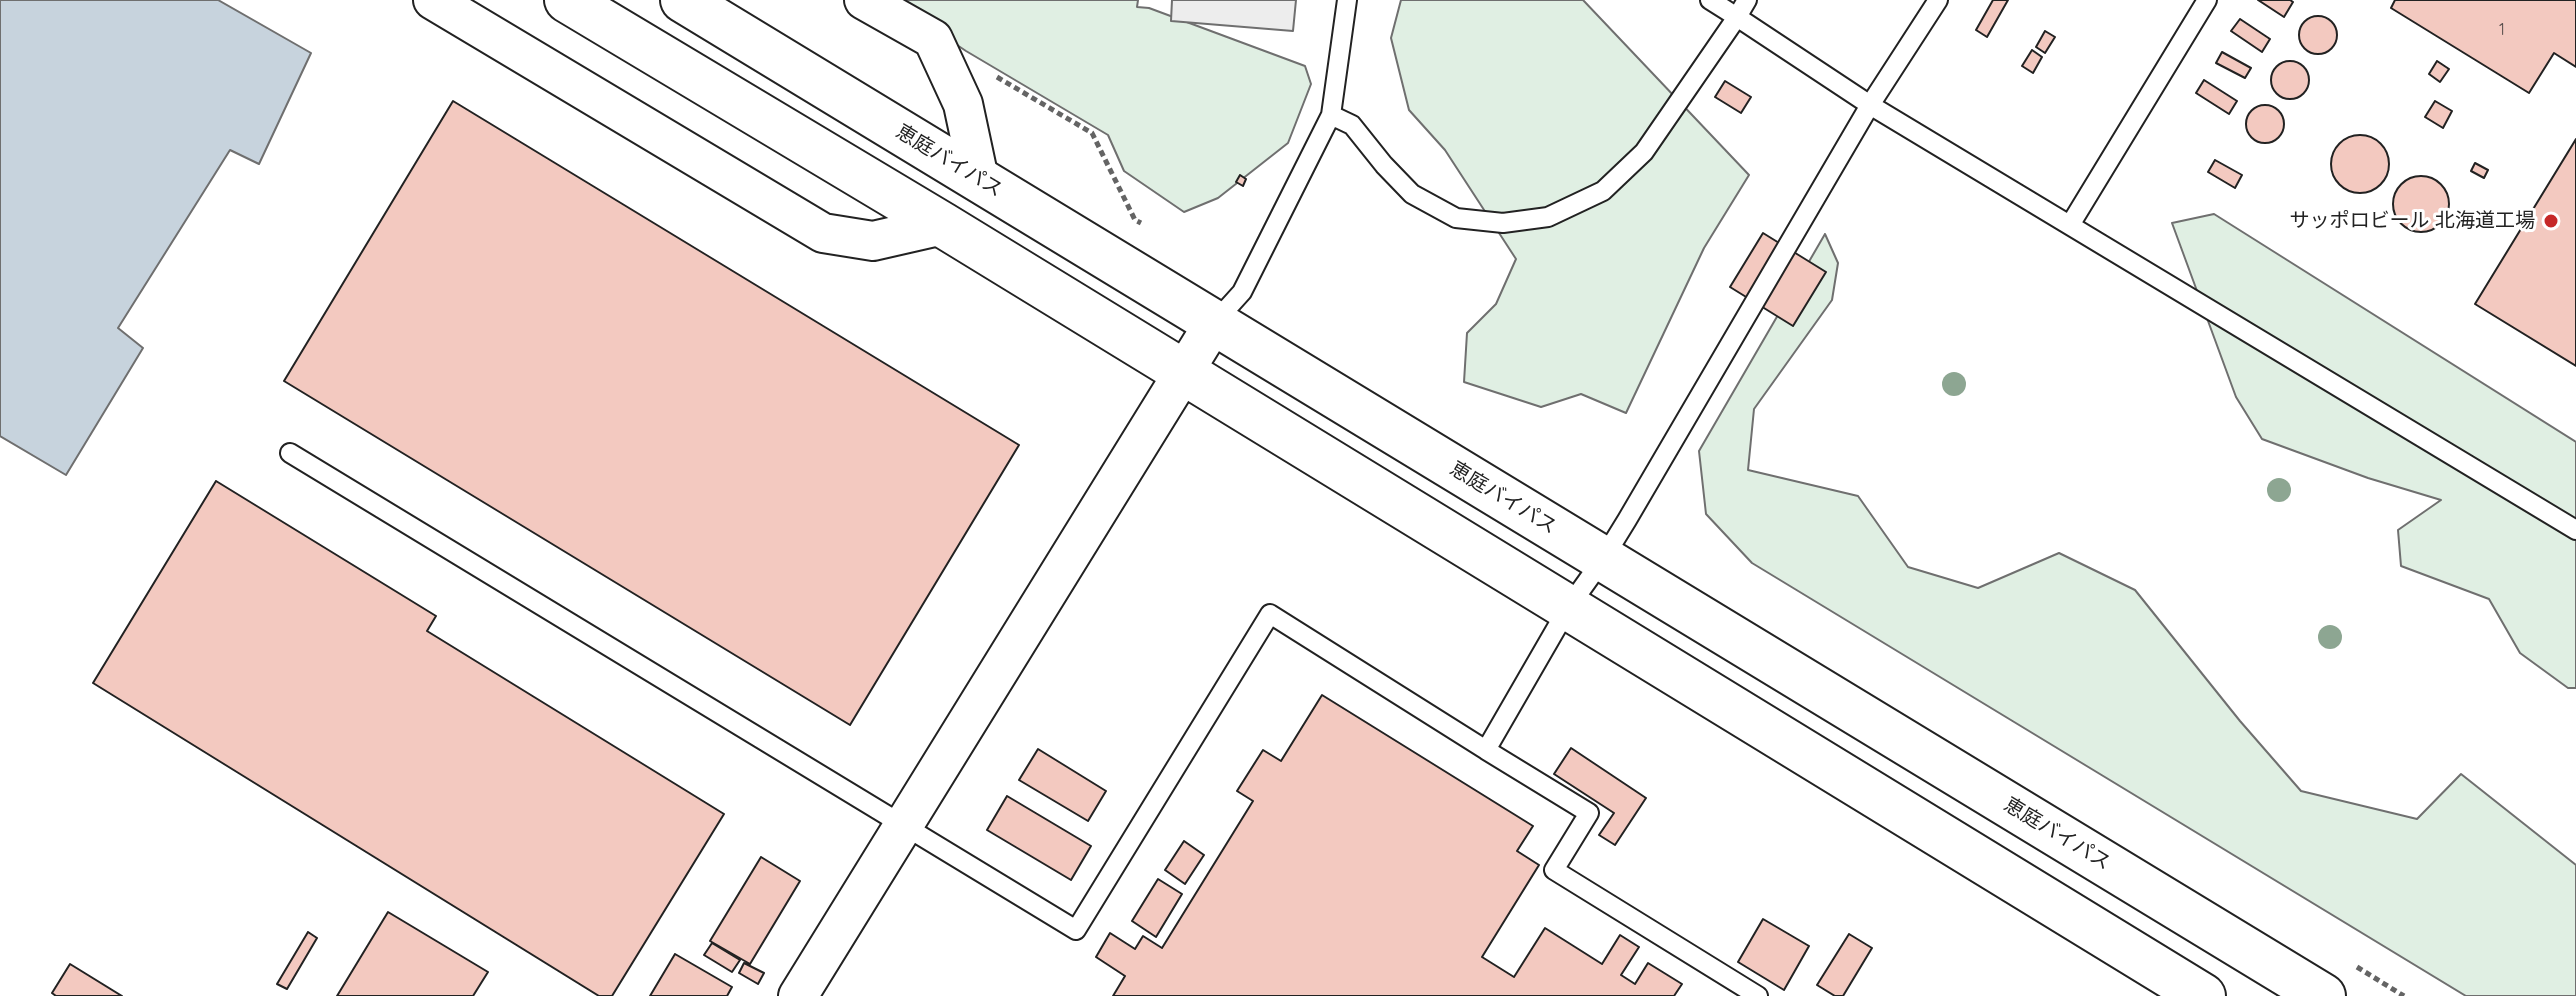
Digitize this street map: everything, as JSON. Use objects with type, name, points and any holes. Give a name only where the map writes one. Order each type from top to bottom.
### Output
[{"type":"highway","points":[[567,0],[943,225],[2203,996]]},
{"type":"highway","name":"恵庭バイパス","points":[[683,0],[2323,996]]},
{"type":"street","points":[[433,0],[823,233],[873,241],[943,225]]},
{"type":"street","points":[[864,0],[933,39],[963,104],[979,179]]},
{"type":"street","points":[[798,996],[1214,323]]},
{"type":"lane","points":[[1214,323],[1242,292],[1331,115],[1347,0]]},
{"type":"lane","points":[[1710,0],[1870,105],[2576,530]]},
{"type":"lane","points":[[1331,115],[1352,125],[1412,194],[1456,218],[1503,223],[1548,217],[1603,191],[1644,152],[1747,0]]},
{"type":"lane","points":[[1486,750],[1568,608],[1603,559],[1870,105],[1938,0]]},
{"type":"lane","points":[[2070,225],[2207,0]]},
{"type":"lane","points":[[290,453],[1076,930],[1270,614],[1589,813],[1554,870],[1758,996]]},
{"type":"green space","points":[[890,0],[1138,0],[1137,7],[1149,8],[1305,66],[1311,84],[1288,143],[1218,198],[1184,212],[1124,171],[1108,135],[966,51]]},
{"type":"green space","points":[[1401,0],[1583,0],[1749,175],[1704,248],[1626,413],[1581,394],[1541,407],[1464,382],[1467,333],[1496,304],[1516,259],[1445,150],[1409,110],[1391,38]]},
{"type":"green space","points":[[2214,214],[2576,442],[2576,688],[2568,688],[2520,653],[2489,599],[2401,566],[2398,530],[2441,500],[2368,478],[2262,439],[2236,397],[2172,223]]},
{"type":"green space","points":[[1825,234],[1838,263],[1832,300],[1754,409],[1748,470],[1858,496],[1908,567],[1978,588],[2059,553],[2135,590],[2240,721],[2301,791],[2417,819],[2461,774],[2576,865],[2576,996],[2466,996],[1752,563],[1706,514],[1699,451]]},
{"type":"shaded area","points":[[0,0],[218,0],[311,53],[259,164],[230,150],[118,328],[143,348],[66,475],[0,436]]},
{"type":"shaded area","points":[[1172,0],[1296,0],[1293,31],[1171,21]]},
{"type":"building","points":[[1993,0],[2008,0],[1987,37],[1976,30]]},
{"type":"building","points":[[2258,0],[2290,0],[2293,2],[2284,17]]},
{"type":"building","points":[[2395,0],[2576,0],[2576,67],[2554,53],[2529,93],[2391,8]]},
{"type":"building","points":[[2318,16],[2331,22],[2337,35],[2331,48],[2318,54],[2305,48],[2299,35],[2305,22]]},
{"type":"building","points":[[2240,19],[2270,39],[2262,52],[2231,31]]},
{"type":"building","points":[[2045,31],[2055,37],[2045,53],[2036,47]]},
{"type":"building","points":[[2032,50],[2042,57],[2033,73],[2022,66]]},
{"type":"building","points":[[2222,52],[2251,68],[2245,78],[2216,63]]},
{"type":"building","points":[[2290,61],[2303,67],[2309,80],[2303,93],[2290,99],[2277,93],[2271,80],[2277,67]]},
{"type":"building","points":[[2437,61],[2449,69],[2440,82],[2429,74]]},
{"type":"building","points":[[2204,80],[2237,101],[2229,114],[2196,93]]},
{"type":"building","points":[[1725,81],[1751,97],[1741,113],[1715,97]]},
{"type":"building","points":[[453,101],[1019,445],[850,725],[284,381]]},
{"type":"building","points":[[2435,101],[2452,111],[2443,128],[2425,117]]},
{"type":"building","points":[[2265,105],[2278,111],[2284,124],[2278,137],[2265,143],[2252,137],[2246,124],[2252,111]]},
{"type":"building","points":[[2360,135],[2381,143],[2389,164],[2381,185],[2360,193],[2339,185],[2331,164],[2339,143]]},
{"type":"building","name":"サッポロビール 北海道工場","points":[[2576,139],[2576,366],[2475,304]]},
{"type":"building","points":[[2215,160],[2242,175],[2235,188],[2208,172]]},
{"type":"building","points":[[2475,163],[2488,170],[2484,178],[2471,171]]},
{"type":"building","points":[[1240,175],[1246,179],[1243,186],[1236,182]]},
{"type":"building","points":[[2421,176],[2441,184],[2449,204],[2441,224],[2421,232],[2401,224],[2393,204],[2401,184]]},
{"type":"building","points":[[1763,233],[1826,272],[1793,326],[1730,287]]},
{"type":"building","points":[[216,481],[436,616],[427,631],[724,814],[612,996],[599,996],[93,683]]},
{"type":"building","points":[[1322,695],[1533,826],[1517,851],[1539,865],[1482,957],[1514,977],[1545,928],[1602,964],[1620,935],[1639,947],[1621,975],[1635,984],[1648,963],[1682,984],[1674,996],[1113,996],[1125,976],[1096,957],[1110,933],[1135,949],[1143,936],[1162,948],[1253,801],[1237,791],[1263,750],[1281,761]]},
{"type":"building","points":[[1571,748],[1646,798],[1615,845],[1599,835],[1614,813],[1554,774]]},
{"type":"building","points":[[1038,749],[1106,791],[1088,821],[1019,780]]},
{"type":"building","points":[[1007,796],[1091,846],[1071,880],[987,830]]},
{"type":"building","points":[[1184,841],[1204,855],[1185,884],[1165,870]]},
{"type":"building","points":[[761,857],[800,881],[750,964],[710,941]]},
{"type":"building","points":[[1158,879],[1182,894],[1156,937],[1132,921]]},
{"type":"building","points":[[388,912],[488,972],[473,996],[337,996]]},
{"type":"building","points":[[1763,919],[1809,946],[1784,990],[1738,962]]},
{"type":"building","points":[[308,932],[317,938],[287,989],[277,984]]},
{"type":"building","points":[[1849,934],[1872,948],[1843,996],[1835,996],[1817,985]]},
{"type":"building","points":[[712,943],[740,960],[732,972],[704,955]]},
{"type":"building","points":[[675,954],[732,987],[727,996],[650,996]]},
{"type":"building","points":[[744,963],[764,973],[758,984],[739,973]]},
{"type":"building","points":[[70,964],[122,996],[56,996],[52,993]]},
{"type":"place","name":"サッポロビール 北海道工場","points":[[2551,221]]}]
